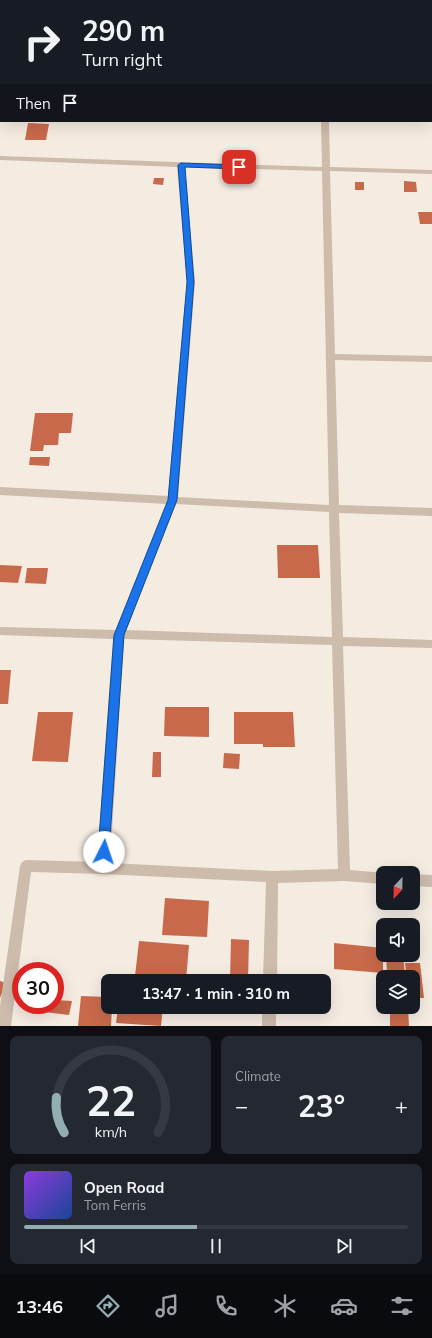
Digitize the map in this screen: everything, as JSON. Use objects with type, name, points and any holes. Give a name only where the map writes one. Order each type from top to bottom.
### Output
[{"type":"street","points":[[325,122],[344,876]]},
{"type":"street","points":[[0,158],[432,172]]},
{"type":"street","points":[[102,868],[119,635],[173,500],[191,282],[181,165]]},
{"type":"street","points":[[331,357],[432,359]]},
{"type":"street","points":[[0,491],[334,509],[432,512]]},
{"type":"street","points":[[0,632],[432,644]]},
{"type":"street","points":[[4,1026],[26,866],[102,868],[272,877],[344,876],[376,878]]},
{"type":"street","points":[[270,974],[272,877]]},
{"type":"street","points":[[420,881],[432,882]]},
{"type":"street","points":[[269,1014],[269,1026]]},
{"type":"building","points":[[28,123],[49,124],[46,140],[25,140]]},
{"type":"building","points":[[154,178],[164,178],[163,185],[153,184]]},
{"type":"building","points":[[404,181],[416,182],[417,192],[404,192]]},
{"type":"building","points":[[355,182],[364,182],[364,190],[355,190]]},
{"type":"building","points":[[418,212],[432,212],[432,224],[420,224]]},
{"type":"building","points":[[35,413],[73,413],[71,433],[59,433],[58,445],[44,445],[43,451],[30,451]]},
{"type":"building","points":[[30,457],[50,457],[49,466],[29,465]]},
{"type":"building","points":[[277,545],[318,545],[320,578],[278,578]]},
{"type":"building","points":[[0,565],[22,566],[18,583],[0,582]]},
{"type":"building","points":[[27,568],[48,568],[46,584],[25,583]]},
{"type":"building","points":[[0,670],[11,670],[8,704],[0,704]]},
{"type":"building","points":[[165,707],[209,707],[209,737],[164,736]]},
{"type":"building","points":[[38,712],[73,712],[68,762],[32,761]]},
{"type":"building","points":[[234,712],[293,712],[295,747],[263,747],[263,744],[234,744]]},
{"type":"building","points":[[153,752],[161,752],[161,777],[152,777]]},
{"type":"building","points":[[224,753],[240,754],[239,769],[223,768]]},
{"type":"building","points":[[165,898],[209,901],[207,937],[162,935]]},
{"type":"building","points":[[231,939],[249,940],[248,974],[230,974]]},
{"type":"building","points":[[139,941],[189,945],[187,974],[135,974]]},
{"type":"building","points":[[334,943],[376,947],[376,962],[383,962],[383,970],[376,970],[376,972],[334,969]]},
{"type":"building","points":[[386,962],[404,962],[404,970],[387,970]]},
{"type":"building","points":[[405,963],[420,963],[424,998],[420,998],[420,970],[406,970]]},
{"type":"building","points":[[0,981],[6,983],[0,998]]},
{"type":"building","points":[[81,996],[101,997],[101,1014],[112,1014],[111,1026],[78,1026]]},
{"type":"building","points":[[64,1001],[72,1001],[69,1015],[61,1014],[64,1014]]},
{"type":"building","points":[[117,1014],[162,1014],[161,1026],[116,1023]]},
{"type":"building","points":[[390,1014],[408,1014],[409,1026],[390,1026]]},
{"type":"route","points":[[104,852],[119,635],[173,500],[191,282],[181,165],[239,167]]}]
